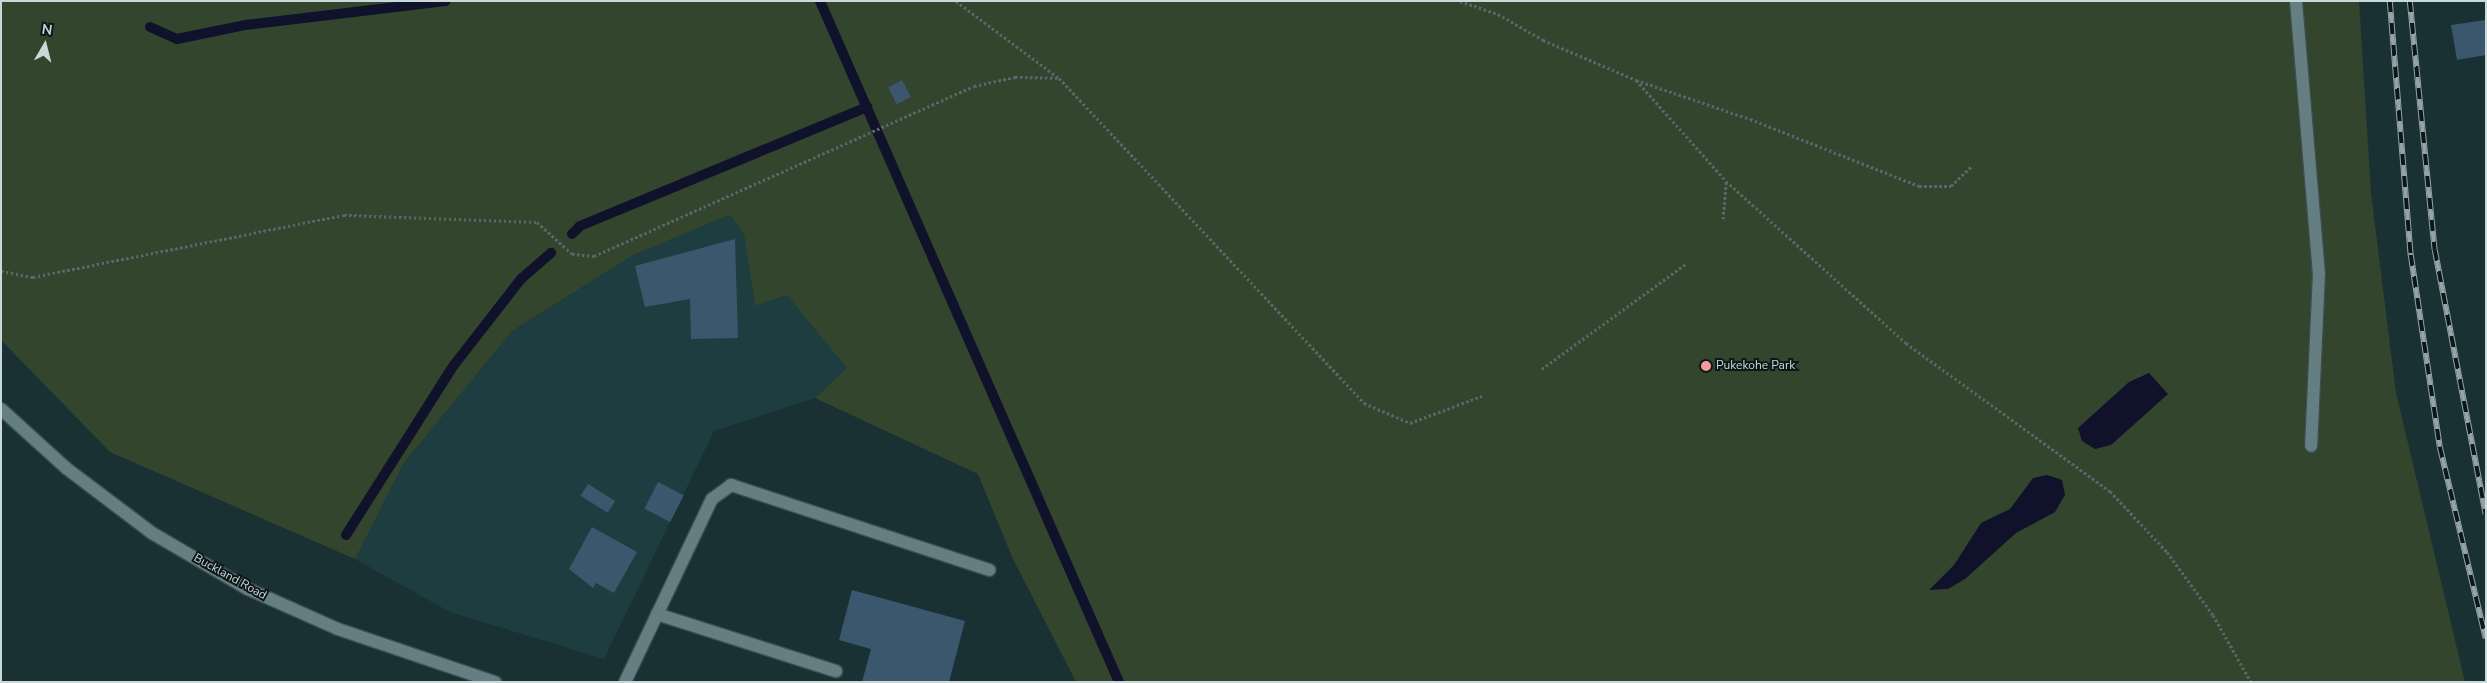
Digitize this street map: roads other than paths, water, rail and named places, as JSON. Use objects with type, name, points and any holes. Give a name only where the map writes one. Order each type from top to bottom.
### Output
[{"type":"main road","points":[[2296,1],[2319,273],[2311,446]]},
{"type":"main road","name":"Buckland Road","points":[[1,409],[66,468],[152,533],[248,589],[338,629],[495,682]]},
{"type":"main road","points":[[625,682],[712,499],[731,486],[989,570]]},
{"type":"main road","points":[[657,614],[836,671]]},
{"type":"waterway","points":[[150,27],[177,39],[245,25],[446,1]]},
{"type":"waterway","points":[[820,1],[1119,682]]},
{"type":"waterway","points":[[572,234],[580,226],[867,107]]},
{"type":"waterway","points":[[346,535],[454,365],[521,279],[551,253]]},
{"type":"railway","points":[[2390,1],[2411,255],[2440,447],[2486,639]]},
{"type":"railway","points":[[2410,1],[2435,250],[2486,514]]},
{"type":"place","name":"Pukekohe Park","points":[[1706,366]]}]
